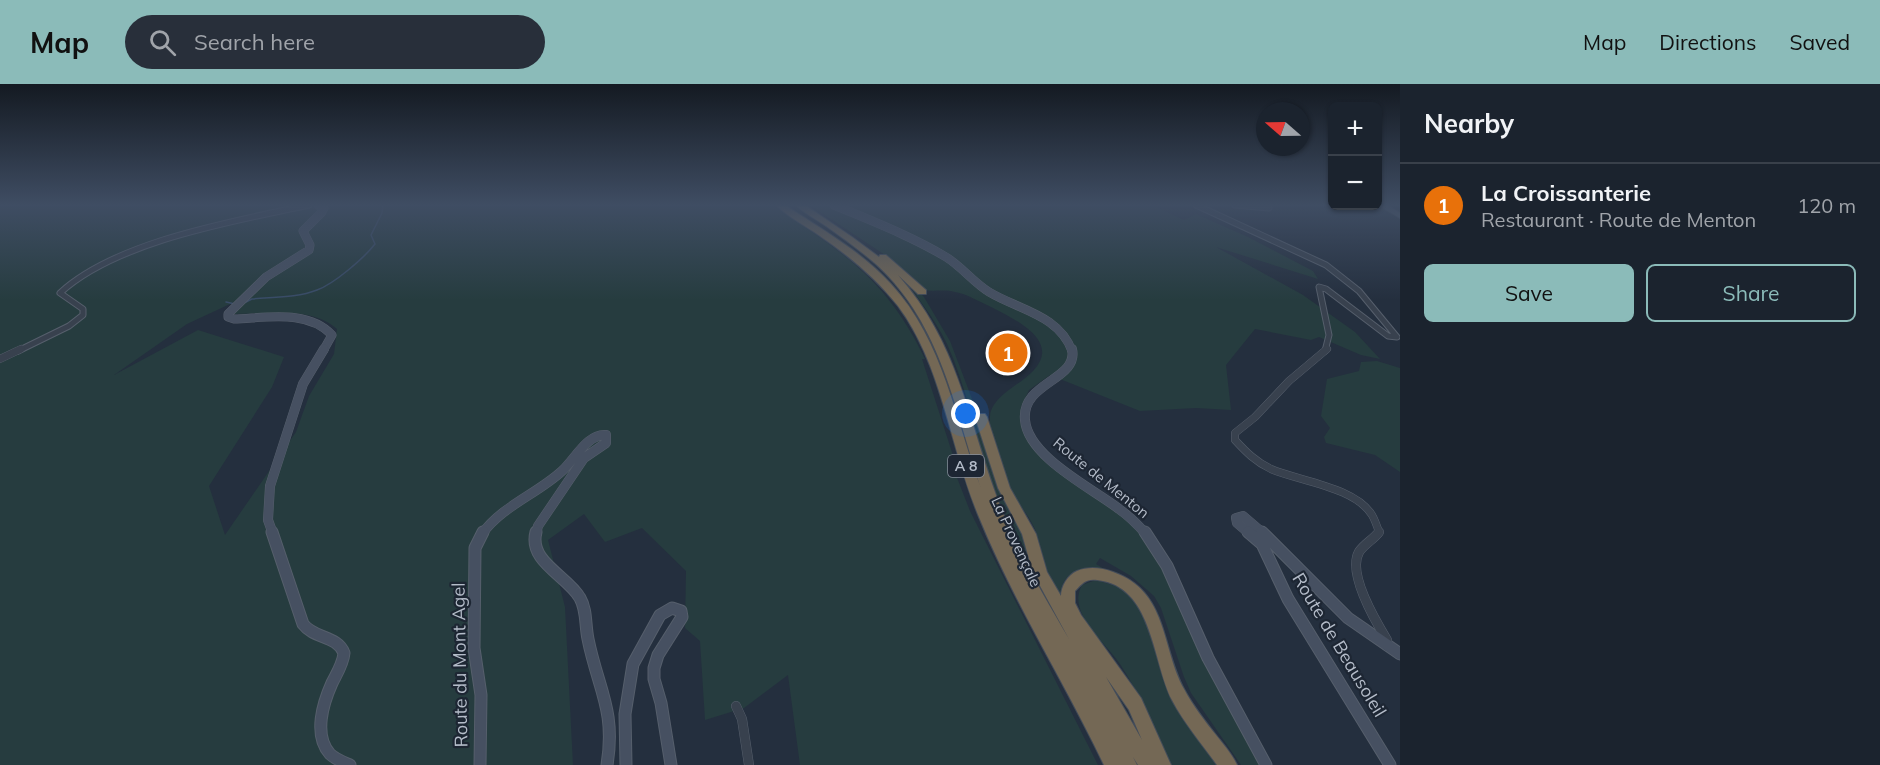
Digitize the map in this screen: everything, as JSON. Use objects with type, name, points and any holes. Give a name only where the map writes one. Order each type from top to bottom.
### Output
[{"type":"highway","name":"La Provençale","points":[[827,237],[870,269],[897,297],[919,330],[940,376],[966,464],[986,519],[1015,581],[1113,765]]},
{"type":"highway","name":"La Provençale","points":[[846,237],[891,274],[928,322],[949,369],[982,479],[1000,523],[1020,566],[1128,765]]},
{"type":"highway","points":[[850,237],[885,258],[922,292]]},
{"type":"highway","points":[[981,417],[1004,488],[1027,528],[1040,573],[1147,765]]},
{"type":"highway","points":[[1162,765],[1135,704],[1071,611],[1068,589],[1080,576],[1100,574],[1117,580],[1134,590],[1146,603],[1155,622],[1166,666],[1177,692],[1228,765]]},
{"type":"street","points":[[0,359],[62,330],[83,315],[83,309],[60,293],[80,275],[135,250],[179,237]]},
{"type":"street","points":[[304,237],[310,245],[309,250],[266,277],[230,311],[228,317],[234,319],[298,318],[324,327],[332,334],[303,384],[270,486],[268,520],[299,616],[306,629],[339,645],[344,653],[325,699],[321,738],[331,756],[350,765]]},
{"type":"street","name":"Route de Menton","points":[[905,237],[951,261],[991,293],[1045,319],[1059,329],[1067,339],[1073,358],[1070,367],[1035,390],[1025,412],[1024,421],[1027,431],[1044,452],[1135,522],[1157,547],[1172,574],[1190,622],[1266,765]]},
{"type":"street","points":[[1265,237],[1326,265],[1359,291],[1396,333],[1396,337],[1388,336],[1326,289],[1320,287],[1329,335],[1327,349],[1289,381],[1255,417],[1235,433],[1235,440],[1246,453],[1268,467],[1364,503],[1378,522],[1380,532],[1376,539],[1362,548],[1357,562],[1364,596],[1387,640],[1387,646]]},
{"type":"street","name":"Route du Mont Agel","points":[[480,765],[481,694],[474,648],[475,548],[478,537],[484,527],[549,483],[593,436],[601,434],[606,435],[606,443],[585,458],[538,526],[534,538],[535,545],[546,564],[581,598],[588,640],[605,693],[612,729],[606,765]]},
{"type":"street","name":"Route de Beausoleil","points":[[1390,765],[1288,599],[1262,544],[1237,524],[1238,516],[1249,519],[1348,618],[1400,654]]},
{"type":"street","points":[[626,765],[624,737],[630,674],[634,662],[660,615],[666,609],[674,608],[681,611],[682,617],[658,655],[654,668],[654,679],[661,703],[671,765]]},
{"type":"street","points":[[736,706],[742,719],[749,765]]},
{"type":"green space","points":[[0,237],[818,237],[860,270],[895,308],[925,359],[922,359],[957,468],[954,470],[970,511],[1098,765],[800,765],[788,675],[744,708],[705,720],[700,641],[685,628],[686,571],[642,528],[605,542],[584,514],[548,540],[565,607],[573,765],[0,765]],"holes":[[[243,298],[234,310],[235,314],[302,314],[327,322],[337,329],[334,354],[309,396],[296,432],[225,535],[209,486],[272,387],[284,357],[198,330],[114,375],[187,324]]]},
{"type":"green space","points":[[858,237],[1248,237],[1313,271],[1318,279],[1216,247],[1303,295],[1355,332],[1380,359],[1361,355],[1319,337],[1311,340],[1255,329],[1226,365],[1231,410],[1196,408],[1140,411],[1050,375],[1029,390],[1021,407],[1021,421],[1033,443],[1127,520],[1158,554],[1261,765],[1241,765],[1191,693],[1161,608],[1154,596],[1131,576],[1100,558],[1096,564],[1109,572],[1090,570],[1074,573],[1064,582],[1060,602],[1035,529],[1005,478],[997,456],[990,424],[990,416],[996,402],[1028,376],[1041,360],[1042,349],[1038,340],[1021,324],[968,296],[951,291],[923,290],[891,259]]},
{"type":"green space","points":[[899,271],[924,297],[950,341],[980,426],[1019,522],[1032,566],[1012,530],[990,479],[959,374],[947,344]]},
{"type":"green space","points":[[1377,361],[1400,368],[1400,472],[1375,455],[1326,443],[1324,437],[1330,428],[1321,416],[1327,379],[1359,371],[1361,362]]},
{"type":"green space","points":[[1096,580],[1119,587],[1136,601],[1152,629],[1167,686],[1221,765],[1169,765],[1135,688],[1116,658],[1091,629],[1081,612],[1078,601],[1080,589],[1082,585]]},
{"type":"waterway","points":[[246,302],[252,299],[309,293],[324,287],[370,250],[375,244],[372,237]]},
{"type":"waterway","points":[[226,302],[235,304]]},
{"type":"place","name":"La Croissanterie","points":[[1008,353]]}]
